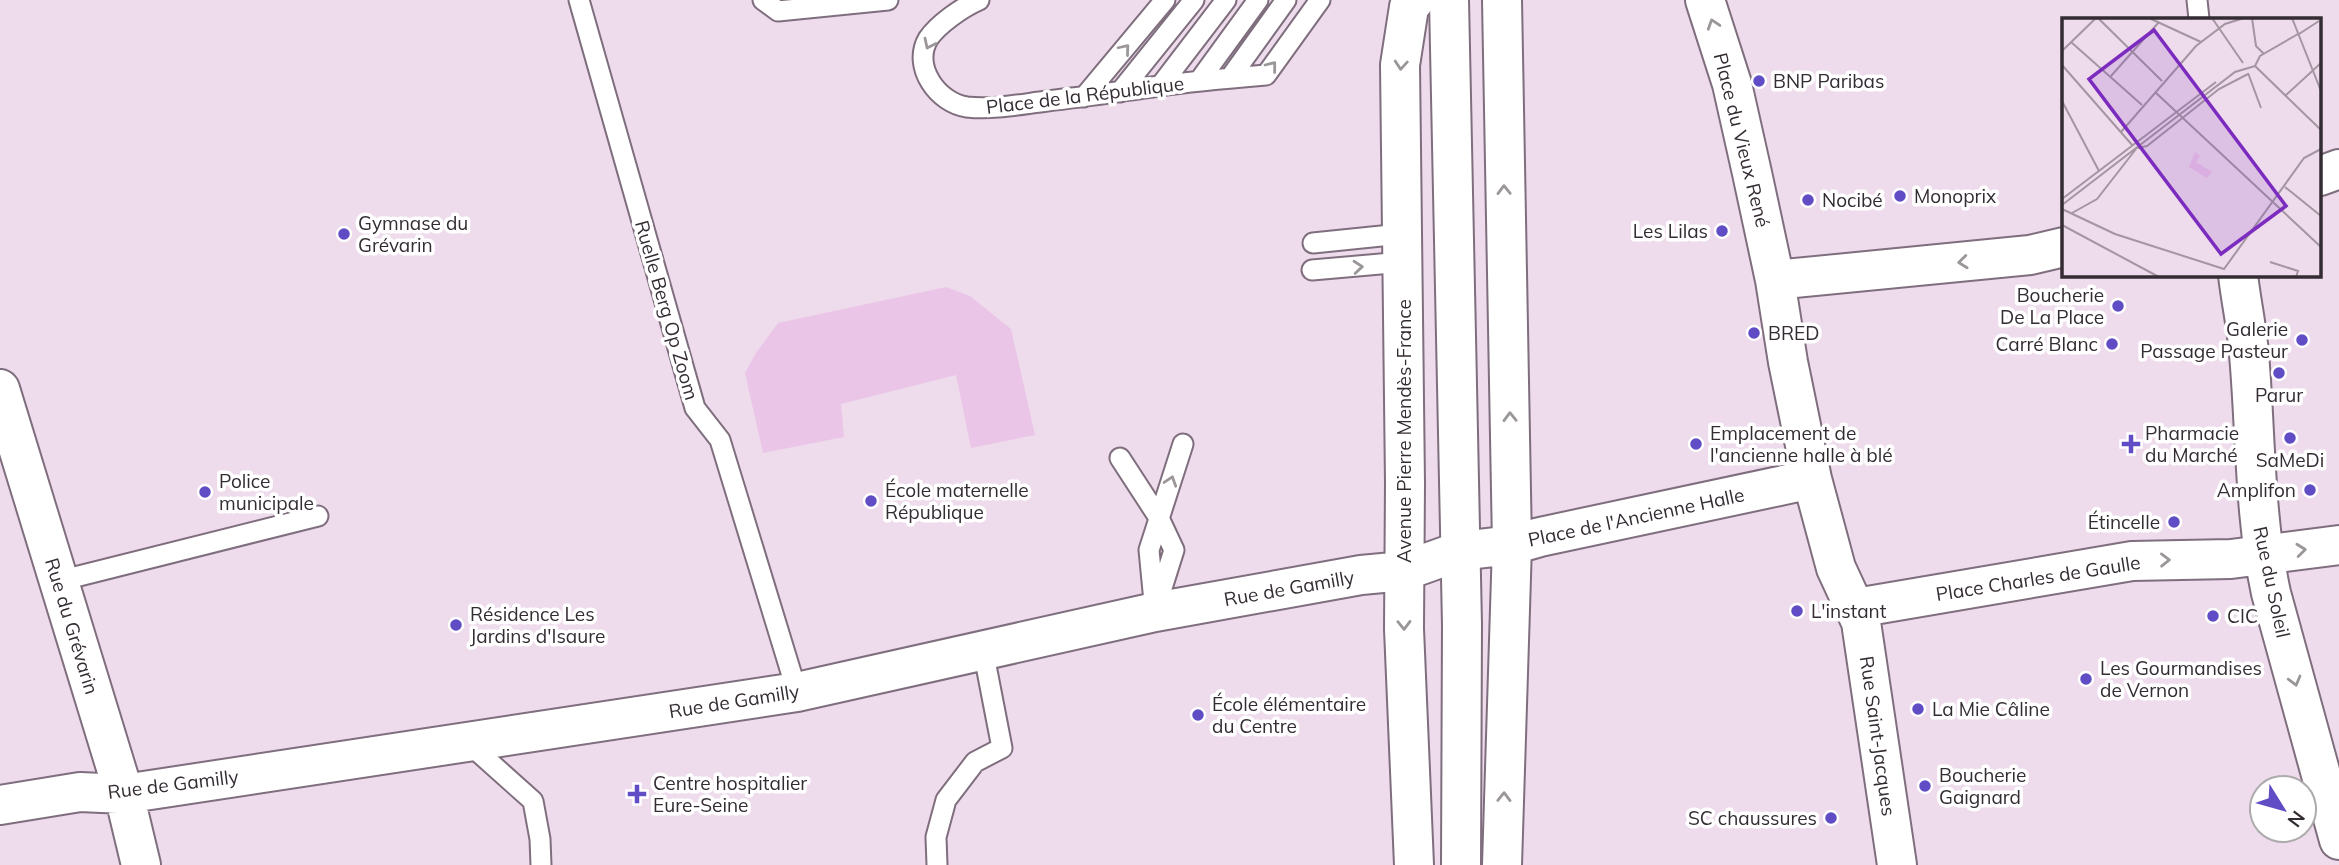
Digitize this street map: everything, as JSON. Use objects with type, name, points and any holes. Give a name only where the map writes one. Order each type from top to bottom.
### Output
[{"type":"street","name":"Avenue Pierre Mendès-France","points":[[1414,865],[1404,629],[1400,65],[1409,7],[1415,0]]},
{"type":"street","points":[[1449,0],[1462,625],[1461,865]]},
{"type":"street","points":[[1502,0],[1512,545],[1502,865]]},
{"type":"street","name":"Place du Vieux René","points":[[1705,0],[1732,84],[1775,280],[1788,362],[1812,479]]},
{"type":"street","points":[[2322,175],[2339,169]]},
{"type":"street","points":[[1775,280],[2047,251]]},
{"type":"street","name":"Rue du Soleil","points":[[2238,276],[2249,352],[2258,514],[2263,554],[2271,593],[2339,840]]},
{"type":"street","name":"Rue du Grévarin","points":[[0,388],[124,794],[141,865]]},
{"type":"street","name":"Place de l'Ancienne Halle","points":[[1460,551],[1512,545],[1812,479]]},
{"type":"street","name":"Rue Saint-Jacques","points":[[1812,479],[1836,568],[1861,622],[1897,865]]},
{"type":"street","name":"Place Charles de Gaulle","points":[[1856,608],[2133,561],[2231,558],[2339,545]]},
{"type":"street","name":"Rue de Gamilly","points":[[0,805],[80,792],[124,794],[797,692],[1155,612],[1361,575],[1404,571],[1460,551]]},
{"type":"lane","name":"Ruelle Berg Op Zoom","points":[[579,0],[695,408],[720,440],[797,692]]},
{"type":"lane","points":[[763,0],[778,11],[888,0]]},
{"type":"lane","points":[[1084,97],[1165,0]]},
{"type":"lane","points":[[1120,92],[1194,0]]},
{"type":"lane","points":[[1161,85],[1226,0]]},
{"type":"lane","points":[[1199,82],[1258,0]]},
{"type":"lane","points":[[1230,78],[1286,0]]},
{"type":"lane","name":"Place de la République","points":[[965,2],[928,39],[923,59],[928,81],[946,98],[965,107],[988,107],[1266,75],[1320,0]]},
{"type":"lane","points":[[2197,0],[2199,18]]},
{"type":"lane","points":[[1313,243],[1402,248]]},
{"type":"lane","points":[[1312,270],[1402,248]]},
{"type":"lane","points":[[1159,519],[1183,444]]},
{"type":"lane","points":[[1121,458],[1159,519],[1174,551],[1155,612]]},
{"type":"lane","points":[[59,582],[318,516]]},
{"type":"lane","points":[[937,865],[936,837],[946,800],[975,762],[1002,748],[983,650]]},
{"type":"lane","points":[[467,742],[533,801],[540,839],[541,865]]},
{"type":"shaded area","points":[[946,287],[970,296],[1011,329],[1035,435],[971,448],[956,375],[841,404],[844,437],[763,453],[745,373],[778,323]]},
{"type":"place","name":"BNP Paribas","points":[[1759,81]]},
{"type":"place","name":"Monoprix","points":[[1900,196]]},
{"type":"place","name":"Nocibé","points":[[1808,200]]},
{"type":"place","name":"Les Lilas","points":[[1722,231]]},
{"type":"place","name":"Gymnase du Grévarin","points":[[344,234]]},
{"type":"place","name":"Boucherie De La Place","points":[[2118,306]]},
{"type":"place","name":"BRED","points":[[1754,333]]},
{"type":"place","name":"Galerie Passage Pasteur","points":[[2302,340]]},
{"type":"place","name":"Carré Blanc","points":[[2112,344]]},
{"type":"place","name":"Parur","points":[[2279,373]]},
{"type":"place","name":"SaMeDi","points":[[2290,438]]},
{"type":"place","name":"Emplacement de l'ancienne halle à blé","points":[[1696,444]]},
{"type":"place","name":"Pharmacie du Marché","points":[[2131,444]]},
{"type":"place","name":"Amplifon","points":[[2310,490]]},
{"type":"place","name":"Police municipale","points":[[205,492]]},
{"type":"place","name":"École maternelle République","points":[[871,501]]},
{"type":"place","name":"Étincelle","points":[[2174,522]]},
{"type":"place","name":"L'instant","points":[[1797,611]]},
{"type":"place","name":"CIC","points":[[2213,616]]},
{"type":"place","name":"Résidence Les Jardins d'Isaure","points":[[456,625]]},
{"type":"place","name":"Les Gourmandises de Vernon","points":[[2086,679]]},
{"type":"place","name":"La Mie Câline","points":[[1918,709]]},
{"type":"place","name":"École élémentaire du Centre","points":[[1198,715]]},
{"type":"place","name":"Boucherie Gaignard","points":[[1925,786]]},
{"type":"place","name":"Centre hospitalier Eure-Seine","points":[[637,794]]},
{"type":"place","name":"SC chaussures","points":[[1831,818]]}]
